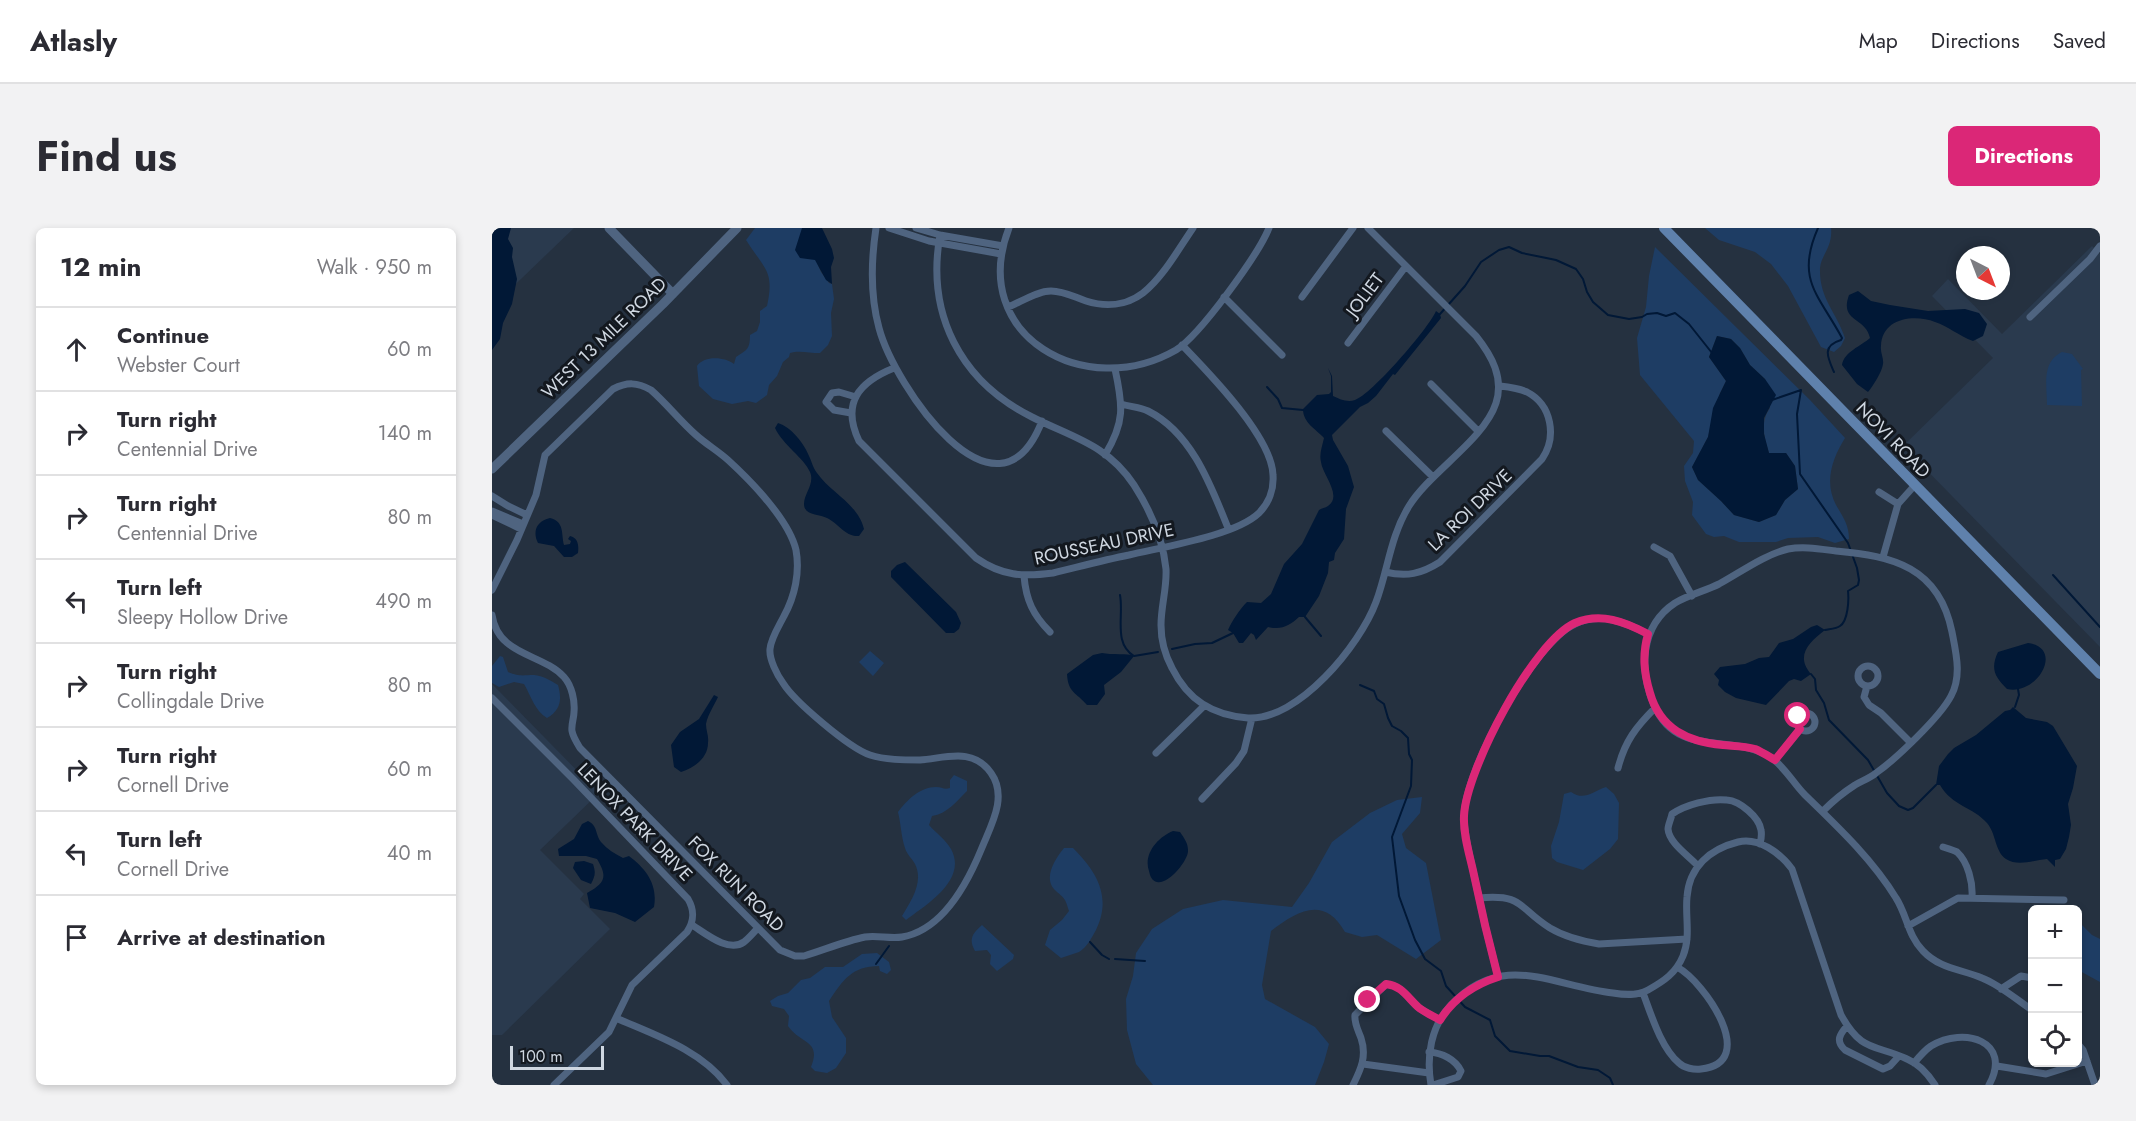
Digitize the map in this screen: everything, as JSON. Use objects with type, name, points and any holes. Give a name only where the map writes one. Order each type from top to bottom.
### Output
[{"type":"main road","name":"NOVI ROAD","points":[[1664,228],[2100,674]]},
{"type":"street","points":[[609,228],[673,294]]},
{"type":"street","name":"WEST 13 MILE ROAD","points":[[492,469],[673,294],[737,228]]},
{"type":"street","points":[[876,228],[872,256],[874,300],[879,329],[894,368],[928,419],[953,442],[973,456],[999,465],[1009,463],[1022,455],[1036,436],[1042,421]]},
{"type":"street","points":[[889,228],[1002,250]]},
{"type":"street","points":[[916,228],[939,239]]},
{"type":"street","points":[[1009,228],[1002,250],[1000,273],[1008,308],[1017,325],[1043,350],[1090,368],[1115,369],[1155,359],[1182,345],[1198,330],[1224,297],[1255,253],[1269,228]]},
{"type":"street","points":[[1008,308],[1041,293],[1053,291],[1101,304],[1113,305],[1131,301],[1154,282],[1193,228]]},
{"type":"street","points":[[1302,297],[1353,228]]},
{"type":"street","points":[[939,239],[936,284],[945,325],[973,373],[996,395],[1012,406],[1080,437],[1105,455],[1129,478],[1146,505],[1162,548],[1166,583],[1161,620],[1162,643],[1179,683],[1188,694],[1204,706],[1217,712],[1252,718],[1284,710],[1302,698],[1349,651],[1375,604],[1397,528],[1418,493],[1478,430],[1496,404],[1498,376],[1487,350],[1476,336],[1368,228]]},
{"type":"street","points":[[2030,317],[2090,259],[2100,246]]},
{"type":"street","name":"JOLIET","points":[[1348,343],[1406,266]]},
{"type":"street","points":[[1224,297],[1282,355]]},
{"type":"street","name":"ROUSSEAU DRIVE","points":[[851,413],[853,427],[859,441],[976,558],[994,568],[1024,576],[1053,573],[1207,536],[1254,517],[1266,504],[1270,496],[1273,473],[1269,457],[1237,404],[1182,345]]},
{"type":"street","points":[[856,397],[839,392],[832,393],[825,402],[834,410],[851,413],[858,392],[871,379],[894,368]]},
{"type":"street","points":[[1105,455],[1116,436],[1121,404],[1115,369]]},
{"type":"street","name":"FOX RUN ROAD","points":[[492,590],[536,495],[545,455],[613,388],[626,383],[642,385],[651,390],[695,434],[728,460],[780,515],[791,534],[798,571],[787,611],[769,650],[783,684],[835,734],[870,755],[909,760],[962,755],[977,759],[997,782],[999,801],[997,808],[962,891],[927,926],[901,938],[866,937],[804,956],[795,956],[780,950],[580,748],[572,730],[574,711],[572,690],[564,677],[549,665],[511,647],[493,622],[492,615]]},
{"type":"street","points":[[1431,384],[1478,430]]},
{"type":"street","points":[[1498,386],[1528,393],[1547,412],[1552,432],[1562,432]]},
{"type":"street","points":[[1121,404],[1149,411],[1165,421],[1175,431],[1202,469],[1228,528]]},
{"type":"street","points":[[1386,431],[1433,477]]},
{"type":"street","name":"LA ROI DRIVE","points":[[1385,572],[1410,575],[1426,571],[1440,562],[1542,459],[1547,452],[1552,432]]},
{"type":"street","points":[[1883,557],[1898,504],[1915,485]]},
{"type":"street","points":[[1879,492],[1898,504]]},
{"type":"street","points":[[492,496],[527,515]]},
{"type":"street","points":[[492,513],[522,526]]},
{"type":"street","points":[[1654,548],[1670,556],[1692,596]]},
{"type":"street","points":[[1823,812],[1850,788],[1875,774],[1942,709],[1952,693],[1958,667],[1948,612],[1935,590],[1910,568],[1883,557],[1815,548],[1790,549],[1774,554],[1707,590],[1673,604],[1662,615],[1648,634],[1644,663],[1646,679],[1655,708],[1662,720],[1681,734],[1706,743],[1754,749],[1775,760],[1803,793],[1848,836],[1895,896],[1919,946],[1936,962],[1947,968],[1985,979],[2028,1007]]},
{"type":"street","points":[[1024,576],[1026,596],[1031,610],[1050,632]]},
{"type":"street","points":[[1498,977],[1466,834],[1465,806],[1479,763],[1504,710],[1548,644],[1560,632],[1577,623],[1594,618],[1628,623],[1648,634]]},
{"type":"street","points":[[1867,686],[1864,697],[1869,705],[1881,713],[1910,742]]},
{"type":"street","name":"LENOX PARK DRIVE","points":[[492,698],[688,899],[694,914],[692,925]]},
{"type":"street","points":[[1156,753],[1204,706]]},
{"type":"street","points":[[1618,768],[1625,745],[1644,717],[1655,708]]},
{"type":"street","points":[[1202,799],[1236,763],[1244,751],[1252,718]]},
{"type":"street","points":[[1775,760],[1800,729]]},
{"type":"street","points":[[1697,865],[1678,846],[1668,829],[1672,814],[1681,808],[1720,800],[1737,803],[1759,824],[1762,833],[1760,844]]},
{"type":"street","points":[[1429,1052],[1437,1053],[1458,1066],[1461,1071],[1458,1077],[1432,1085],[1429,1073],[1429,1052],[1436,1027],[1446,1010],[1461,994],[1484,981],[1521,974],[1606,993],[1628,995],[1643,993],[1662,983],[1677,967],[1688,939],[1686,898],[1689,882],[1697,865],[1708,854],[1724,845],[1742,841],[1771,848],[1782,856],[1792,869],[1841,1016],[1847,1026],[1870,1046],[1914,1063],[1928,1075],[1935,1085]]},
{"type":"street","points":[[1943,847],[1956,852],[1964,864],[1972,879],[1972,897]]},
{"type":"street","points":[[1479,898],[1498,897],[1516,901],[1561,934],[1586,942],[1599,944],[1688,939]]},
{"type":"street","points":[[1908,926],[1952,900],[1972,897],[2064,900]]},
{"type":"street","points":[[555,1085],[609,1032],[632,985],[692,925],[725,944],[734,945],[743,942],[758,928]]},
{"type":"street","points":[[1643,993],[1655,1025],[1671,1053],[1681,1065],[1696,1070],[1715,1066],[1722,1060],[1727,1049],[1727,1039],[1719,1014],[1706,993],[1690,975],[1677,967]]},
{"type":"street","points":[[2001,989],[2021,976],[2028,977]]},
{"type":"street","points":[[1353,1085],[1363,1064],[1363,1045],[1354,1021],[1355,1014],[1386,984],[1395,985],[1419,1008],[1440,1020]]},
{"type":"street","points":[[616,1018],[690,1052],[727,1085]]},
{"type":"street","points":[[1847,1026],[1839,1039],[1845,1050],[1883,1069],[1890,1066],[1899,1056]]},
{"type":"street","points":[[1914,1063],[1930,1047],[1965,1036],[1982,1040],[1994,1055],[1997,1065],[1989,1085]]},
{"type":"street","points":[[2082,1049],[2095,1085]]},
{"type":"street","points":[[1997,1065],[2046,1074],[2087,1061]]},
{"type":"street","points":[[1363,1064],[1429,1073]]},
{"type":"shaded area","points":[[492,228],[574,228],[497,302]]},
{"type":"shaded area","points":[[492,228],[511,228],[508,239],[513,248],[512,257],[517,279],[512,304],[503,323],[500,339],[492,350]]},
{"type":"shaded area","points":[[755,228],[802,228],[821,272],[832,284],[834,299],[831,313],[832,336],[828,345],[820,353],[790,353],[769,385],[767,395],[756,403],[748,401],[732,404],[713,399],[699,386],[697,366],[700,362],[715,358],[734,364],[736,357],[748,346],[750,335],[757,331],[760,311],[767,306],[770,285],[763,264],[746,240]]},
{"type":"shaded area","points":[[802,228],[822,228],[834,258],[831,267],[832,284],[826,280],[815,260],[800,258],[795,250]]},
{"type":"shaded area","points":[[1705,228],[1831,228],[1829,246],[1821,263],[1820,279],[1825,297],[1845,338],[1841,346],[1834,352],[1821,347],[1788,286],[1771,264],[1755,252],[1719,240]]},
{"type":"shaded area","points":[[2092,246],[2100,254],[2100,647],[1903,446],[1993,358],[1932,296],[1948,279],[1956,287],[1956,300],[1969,300],[2002,334]]},
{"type":"shaded area","points":[[1655,247],[1810,400],[1845,438],[1833,462],[1830,479],[1832,496],[1847,525],[1849,539],[1835,543],[1818,537],[1788,538],[1776,542],[1739,542],[1724,536],[1714,537],[1706,534],[1692,515],[1693,502],[1685,481],[1684,466],[1693,453],[1694,441],[1640,375],[1637,338],[1646,307]],"holes":[[[1717,336],[1731,339],[1740,348],[1750,365],[1765,379],[1770,408],[1765,419],[1764,430],[1769,453],[1786,453],[1795,466],[1798,489],[1785,500],[1776,515],[1759,522],[1734,515],[1698,480],[1692,467],[1708,437],[1720,393],[1726,381],[1709,357]]]},
{"type":"shaded area","points":[[1858,291],[1871,301],[1890,305],[1928,311],[1965,309],[1979,313],[1987,324],[1983,336],[1973,341],[1940,324],[1918,318],[1900,320],[1893,324],[1883,337],[1882,367],[1868,392],[1857,384],[1842,365],[1849,353],[1870,338],[1868,331],[1850,315],[1848,310],[1849,295]]},
{"type":"shaded area","points":[[1436,311],[1441,318],[1395,375],[1393,374],[1376,396],[1360,407],[1332,435],[1348,466],[1354,487],[1346,509],[1344,539],[1335,553],[1334,560],[1329,562],[1328,573],[1319,596],[1305,617],[1299,617],[1281,628],[1268,627],[1256,640],[1251,633],[1243,643],[1239,643],[1233,633],[1228,630],[1236,615],[1247,602],[1261,603],[1271,594],[1284,564],[1302,544],[1319,510],[1332,502],[1333,491],[1320,459],[1324,438],[1305,418],[1303,409],[1317,395],[1331,392],[1331,376],[1328,368],[1332,376],[1333,396],[1349,401],[1363,395],[1399,360]]},
{"type":"shaded area","points":[[1717,336],[1731,339],[1740,348],[1750,365],[1765,379],[1776,395],[1764,418],[1764,434],[1769,453],[1786,453],[1795,466],[1798,489],[1785,500],[1776,515],[1759,522],[1734,515],[1698,480],[1692,467],[1708,437],[1713,408],[1726,381],[1709,357]]},
{"type":"shaded area","points":[[2062,352],[2072,354],[2083,369],[2081,370],[2082,406],[2047,405],[2048,368],[2055,356]]},
{"type":"shaded area","points":[[778,423],[788,428],[796,436],[807,451],[817,473],[856,513],[864,529],[859,536],[846,532],[827,518],[807,511],[804,504],[811,481],[810,472],[775,428]]},
{"type":"shaded area","points":[[550,518],[560,525],[564,545],[570,544],[571,541],[568,539],[570,536],[576,540],[578,553],[572,557],[564,557],[554,546],[538,543],[537,527],[542,521]]},
{"type":"shaded area","points":[[905,562],[956,612],[961,623],[959,629],[954,633],[946,633],[891,577],[891,571],[897,565]]},
{"type":"shaded area","points":[[1817,625],[1825,630],[1809,644],[1804,655],[1806,667],[1811,674],[1801,681],[1794,679],[1789,681],[1766,705],[1736,698],[1718,685],[1719,680],[1714,674],[1720,667],[1745,664],[1759,658],[1769,657],[1779,643],[1793,639]]},
{"type":"shaded area","points":[[2028,643],[2039,647],[2045,653],[2046,662],[2043,671],[2028,685],[2018,689],[2007,689],[1999,681],[1994,668],[1998,652]]},
{"type":"shaded area","points":[[870,651],[884,663],[873,676],[859,662]]},
{"type":"shaded area","points":[[1102,653],[1134,656],[1121,672],[1104,685],[1105,694],[1097,705],[1087,705],[1071,689],[1067,674],[1093,655]]},
{"type":"shaded area","points":[[500,656],[503,657],[508,672],[540,676],[558,685],[559,704],[552,715],[547,718],[539,711],[524,684],[514,682],[499,687],[492,683],[492,666]]},
{"type":"shaded area","points":[[492,684],[599,793],[540,850],[584,894],[580,899],[610,929],[502,1035],[492,1035]]},
{"type":"shaded area","points":[[714,695],[718,697],[706,724],[708,740],[706,753],[695,765],[681,772],[674,767],[671,745],[680,732],[699,719]]},
{"type":"shaded area","points":[[2013,707],[2026,718],[2047,722],[2053,726],[2077,766],[2068,804],[2071,825],[2069,837],[2060,859],[2055,860],[2055,867],[2047,859],[2016,863],[2006,859],[2002,856],[1987,823],[1950,798],[1940,785],[1936,785],[1939,766],[1948,754]]},
{"type":"shaded area","points":[[954,775],[967,781],[967,791],[947,810],[932,816],[929,825],[951,849],[955,860],[954,871],[950,881],[934,899],[906,920],[902,916],[915,891],[918,878],[915,864],[905,848],[898,812],[910,799],[925,789],[950,788],[950,780]]},
{"type":"shaded area","points":[[1606,787],[1619,803],[1618,839],[1610,849],[1583,870],[1557,862],[1552,858],[1551,846],[1559,822],[1564,794],[1571,792],[1584,796]]},
{"type":"shaded area","points":[[1422,797],[1420,813],[1402,834],[1406,848],[1426,863],[1441,940],[1416,959],[1377,935],[1362,937],[1345,932],[1328,913],[1319,910],[1300,913],[1271,931],[1262,985],[1265,999],[1315,1027],[1329,1044],[1315,1085],[1153,1085],[1136,1064],[1127,1030],[1126,999],[1133,976],[1136,953],[1152,929],[1183,909],[1223,900],[1292,907],[1309,883],[1332,842],[1370,813],[1397,800]]},
{"type":"shaded area","points":[[588,821],[593,825],[599,839],[606,847],[623,858],[629,856],[641,866],[652,884],[654,907],[635,922],[615,913],[590,908],[587,893],[598,886],[603,879],[603,870],[597,859],[586,856],[559,856],[558,849],[574,839],[582,824]]},
{"type":"shaded area","points":[[1173,831],[1180,832],[1187,843],[1185,860],[1167,880],[1155,881],[1148,865],[1150,852],[1162,837]]},
{"type":"shaded area","points":[[1064,848],[1073,848],[1089,866],[1099,886],[1103,907],[1096,930],[1087,945],[1079,952],[1061,958],[1045,945],[1050,930],[1069,911],[1064,899],[1050,881],[1051,869]]},
{"type":"shaded area","points":[[584,861],[593,864],[595,870],[591,884],[581,880],[573,868],[575,862]]},
{"type":"shaded area","points":[[982,925],[1014,955],[1013,959],[997,971],[990,964],[991,955],[987,950],[975,951],[973,947],[972,936]]},
{"type":"shaded area","points":[[2082,925],[2100,939],[2100,982],[2082,972]]},
{"type":"shaded area","points":[[877,953],[889,962],[891,970],[887,974],[880,971],[879,966],[862,969],[849,976],[839,987],[829,1001],[832,1017],[846,1038],[846,1053],[836,1068],[827,1073],[815,1071],[811,1067],[814,1058],[812,1047],[788,1026],[789,1016],[784,1009],[772,1006],[770,1001],[788,993],[801,980],[810,978],[825,967],[843,967],[862,954]]},
{"type":"waterway","points":[[1818,228],[1811,246],[1809,274],[1818,298],[1842,338],[1828,349],[1828,357],[1834,372]]},
{"type":"waterway","points":[[1440,314],[1465,286],[1481,262],[1499,250],[1509,247],[1522,253],[1556,260],[1576,269],[1593,302],[1608,315],[1629,319],[1647,314],[1657,313],[1666,316],[1675,313],[1689,324],[1712,353]]},
{"type":"waterway","points":[[1267,387],[1278,399],[1282,408],[1303,410]]},
{"type":"waterway","points":[[1801,390],[1797,414],[1800,474],[1848,543],[1859,580],[1858,585],[1848,591],[1847,610],[1843,623],[1837,628],[1825,630]]},
{"type":"waterway","points":[[1772,400],[1801,390]]},
{"type":"waterway","points":[[2053,575],[2100,627]]},
{"type":"waterway","points":[[1120,595],[1121,637],[1128,651],[1134,656],[1158,652]]},
{"type":"waterway","points":[[1305,617],[1321,636]]},
{"type":"waterway","points":[[1172,649],[1212,643],[1233,633]]},
{"type":"waterway","points":[[1811,674],[1815,679],[1816,690],[1824,703],[1829,720],[1868,760],[1887,793],[1899,806],[1908,810],[1913,808],[1936,785]]},
{"type":"waterway","points":[[1360,685],[1374,691],[1377,699],[1384,704],[1392,726],[1408,738],[1409,754],[1412,760],[1411,786],[1392,837],[1399,896],[1415,940],[1425,959],[1441,971],[1446,986],[1465,1007],[1490,1020],[1495,1036],[1510,1051],[1549,1056],[1578,1067],[1598,1070],[1610,1078],[1613,1085]]},
{"type":"waterway","points":[[2015,707],[2019,695],[2018,689]]},
{"type":"waterway","points":[[1090,942],[1109,959]]},
{"type":"waterway","points":[[876,964],[889,946]]},
{"type":"waterway","points":[[1115,959],[1145,961]]},
{"type":"route","points":[[1368,1000],[1386,984],[1395,985],[1419,1008],[1440,1020],[1461,994],[1484,981],[1498,977],[1470,856],[1464,818],[1465,806],[1479,763],[1498,719],[1548,644],[1560,632],[1577,623],[1594,618],[1628,623],[1648,634],[1644,663],[1646,679],[1655,708],[1662,720],[1672,729],[1695,740],[1754,749],[1775,760],[1800,729],[1797,723],[1798,716]]}]
